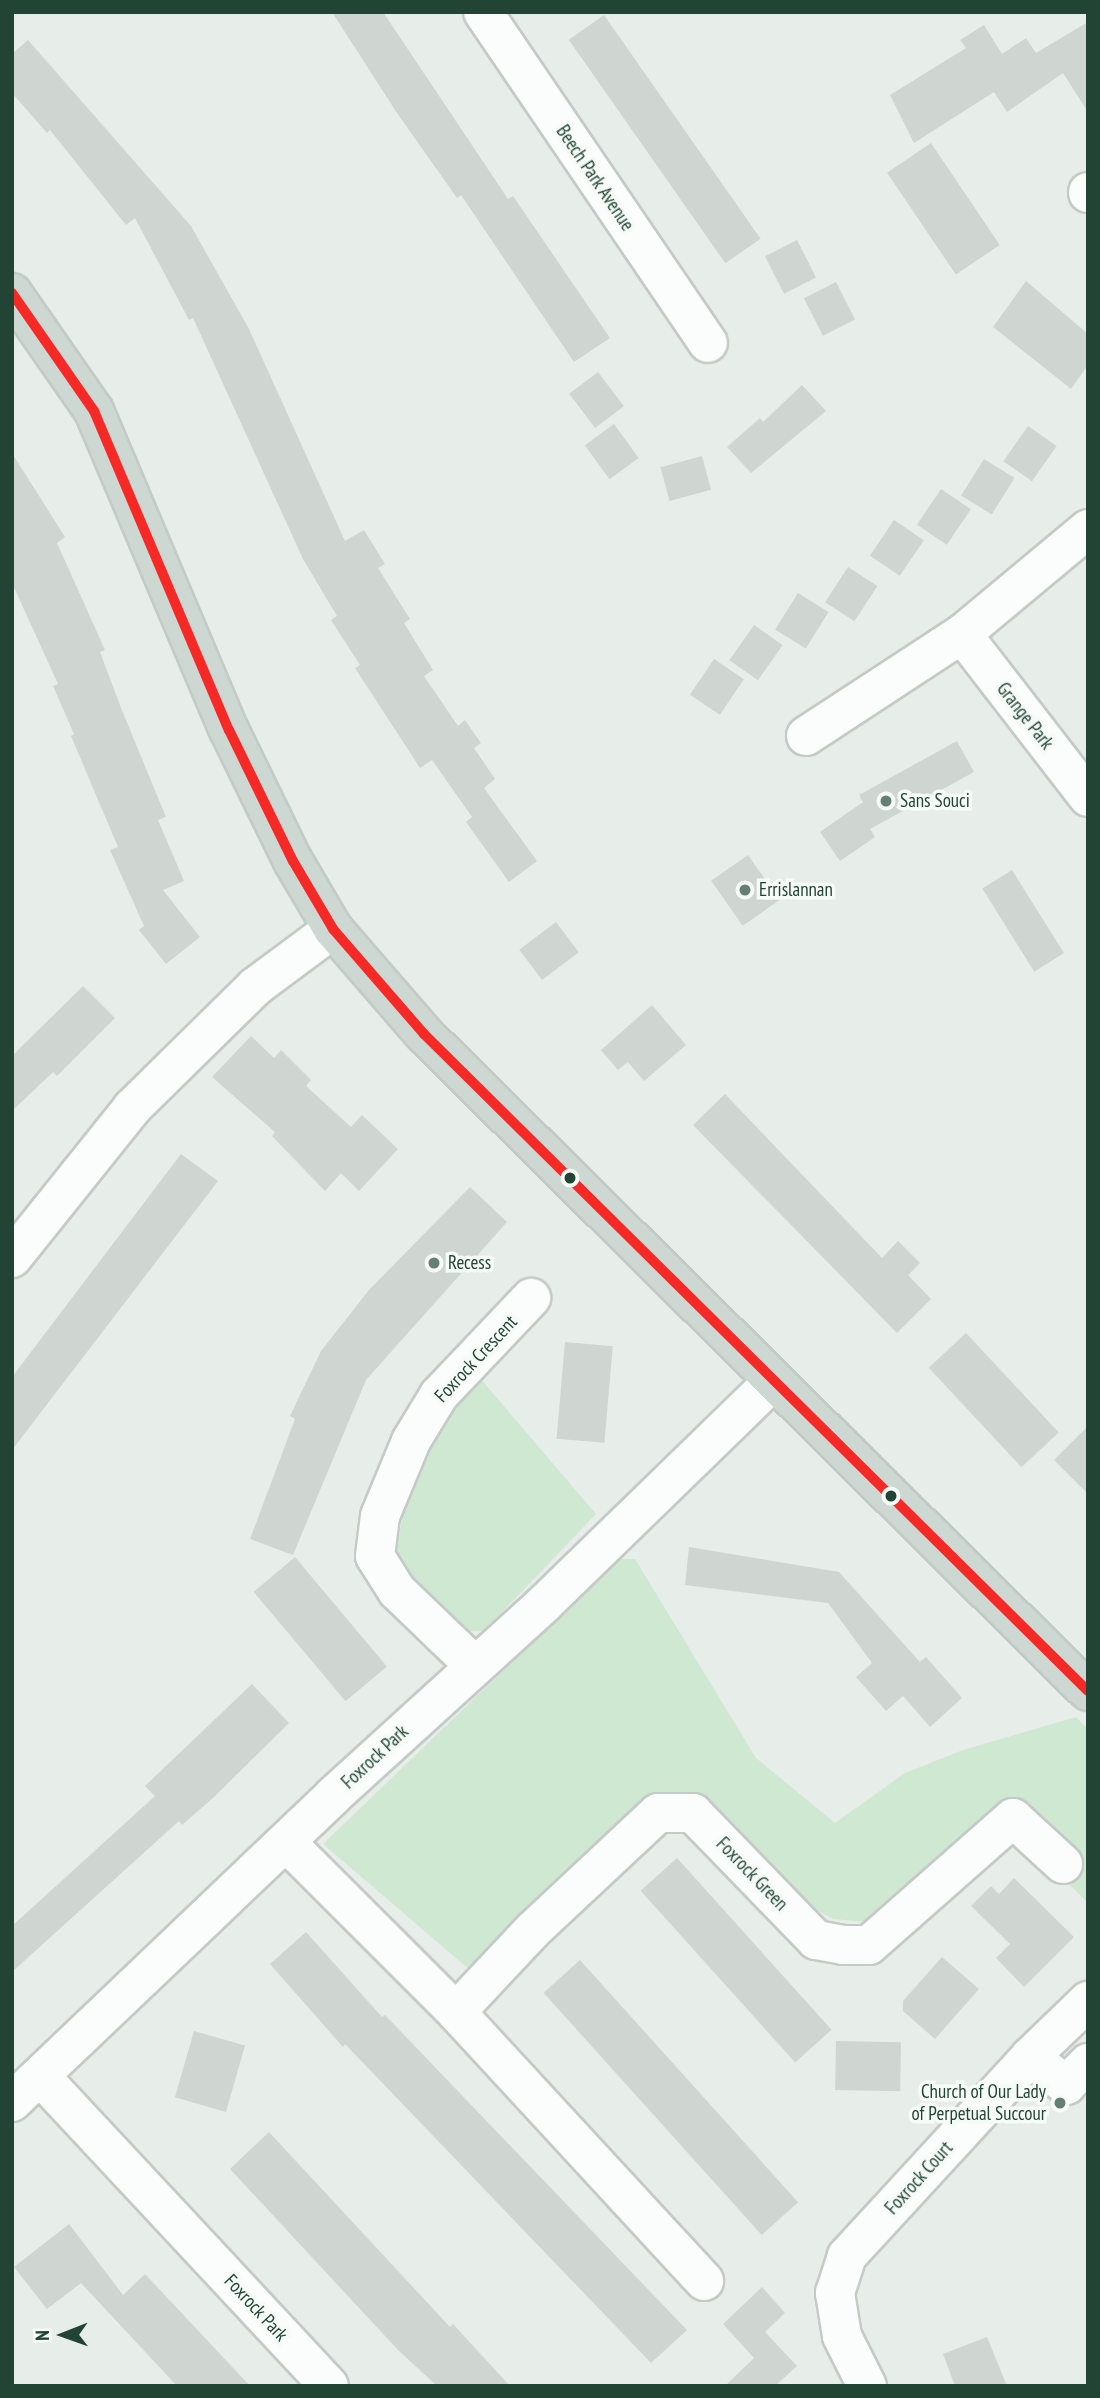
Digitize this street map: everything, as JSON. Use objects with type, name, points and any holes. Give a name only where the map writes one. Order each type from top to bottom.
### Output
[{"type":"main road","points":[[12,293],[94,411],[229,730],[293,861],[333,929],[424,1034],[1088,1691]]},
{"type":"street","name":"Beech Park Avenue","points":[[483,12],[708,343]]},
{"type":"street","points":[[806,736],[962,634],[1088,529]]},
{"type":"street","name":"Grange Park","points":[[962,634],[1088,797]]},
{"type":"street","points":[[12,1258],[132,1108],[255,987],[333,929]]},
{"type":"street","name":"Foxrock Crescent","points":[[475,1666],[397,1591],[375,1556],[380,1516],[411,1441],[439,1395],[531,1298]]},
{"type":"street","name":"Foxrock Park","points":[[12,2102],[475,1666],[772,1381]]},
{"type":"street","name":"Foxrock Green","points":[[456,2012],[533,1930],[658,1813],[693,1814],[817,1940],[843,1945],[869,1945],[1013,1818],[1063,1864]]},
{"type":"street","points":[[286,1842],[456,2012],[704,2281]]},
{"type":"street","name":"Foxrock Court","points":[[867,2386],[842,2336],[835,2293],[847,2256],[1030,2057],[1088,2001]]},
{"type":"street","points":[[1030,2057],[1066,2085],[1088,2063]]},
{"type":"street","name":"Foxrock Park","points":[[41,2077],[329,2386]]},
{"type":"green space","points":[[479,1377],[596,1514],[484,1631],[456,1631],[392,1569],[419,1439]]},
{"type":"green space","points":[[619,1559],[635,1559],[756,1758],[835,1823],[905,1773],[963,1750],[1076,1717],[1088,1729],[1088,1903],[994,1810],[868,1922],[833,1919],[805,1903],[678,1794],[648,1797],[471,1971],[323,1844]]},
{"type":"building","points":[[332,12],[383,12],[508,199],[513,196],[610,338],[574,362],[461,195],[457,198],[397,113]]},
{"type":"building","points":[[604,15],[761,239],[725,263],[569,40]]},
{"type":"building","points":[[1088,22],[1088,112],[1063,73],[1007,112],[994,92],[914,143],[890,95],[966,48],[960,40],[984,25],[1002,54],[1026,38],[1036,53]]},
{"type":"building","points":[[28,40],[191,226],[249,329],[345,541],[364,530],[385,564],[378,568],[410,619],[404,623],[433,670],[424,676],[458,726],[465,720],[481,743],[474,748],[495,779],[484,788],[537,861],[509,882],[466,822],[472,817],[432,760],[420,768],[355,668],[360,665],[331,620],[337,616],[303,559],[193,318],[189,320],[135,218],[126,225],[50,130],[47,133],[12,93],[12,54]]},
{"type":"building","points":[[931,143],[1000,245],[956,275],[887,173]]},
{"type":"building","points":[[797,240],[816,277],[784,294],[765,256]]},
{"type":"building","points":[[1026,281],[1088,334],[1088,365],[1071,389],[993,327]]},
{"type":"building","points":[[836,282],[855,319],[823,336],[804,298]]},
{"type":"building","points":[[598,372],[624,406],[595,428],[569,394]]},
{"type":"building","points":[[802,385],[826,411],[751,473],[727,447],[760,418],[763,422]]},
{"type":"building","points":[[614,424],[639,458],[610,479],[585,445]]},
{"type":"building","points":[[1028,426],[1057,446],[1032,481],[1003,461]]},
{"type":"building","points":[[12,453],[65,537],[57,543],[105,650],[100,652],[166,817],[158,820],[184,881],[163,890],[200,937],[166,964],[139,930],[144,926],[110,850],[118,847],[71,736],[74,734],[53,686],[58,684],[12,583]]},
{"type":"building","points":[[702,456],[711,490],[670,501],[660,467]]},
{"type":"building","points":[[984,459],[1015,478],[992,515],[961,495]]},
{"type":"building","points":[[941,489],[971,509],[947,545],[917,525]]},
{"type":"building","points":[[894,520],[924,540],[900,576],[870,556]]},
{"type":"building","points":[[848,567],[877,586],[854,621],[825,602]]},
{"type":"building","points":[[798,593],[829,612],[806,649],[775,629]]},
{"type":"building","points":[[754,625],[783,645],[758,680],[729,660]]},
{"type":"building","points":[[714,659],[744,679],[720,715],[690,695]]},
{"type":"building","points":[[957,741],[974,772],[870,829],[875,837],[840,861],[820,832],[863,802],[859,795]]},
{"type":"building","name":"Errislannan","points":[[748,855],[780,900],[743,926],[711,881]]},
{"type":"building","points":[[1012,870],[1064,953],[1034,972],[982,889]]},
{"type":"building","points":[[556,922],[579,952],[542,980],[519,950]]},
{"type":"building","points":[[83,986],[115,1018],[57,1076],[53,1072],[12,1111],[12,1056]]},
{"type":"building","points":[[652,1005],[686,1045],[644,1081],[628,1062],[618,1070],[601,1050]]},
{"type":"building","points":[[251,1036],[274,1058],[281,1050],[311,1080],[306,1086],[351,1127],[362,1115],[398,1149],[359,1191],[341,1173],[325,1191],[272,1136],[275,1132],[212,1077]]},
{"type":"building","points":[[725,1094],[882,1258],[898,1241],[920,1263],[908,1275],[931,1299],[897,1333],[693,1125]]},
{"type":"building","points":[[181,1154],[218,1181],[12,1450],[12,1377]]},
{"type":"building","points":[[470,1187],[507,1222],[366,1380],[293,1555],[250,1539],[295,1419],[290,1416],[321,1351],[369,1290]]},
{"type":"building","points":[[966,1333],[1059,1432],[1021,1467],[929,1368]]},
{"type":"building","points":[[565,1342],[613,1346],[604,1443],[557,1439]]},
{"type":"building","points":[[1088,1426],[1088,1494],[1054,1460]]},
{"type":"building","points":[[689,1547],[839,1572],[920,1662],[926,1657],[962,1698],[930,1727],[903,1696],[886,1711],[856,1677],[872,1663],[828,1603],[685,1585]]},
{"type":"building","points":[[295,1557],[387,1667],[346,1701],[254,1592]]},
{"type":"building","points":[[252,1684],[289,1723],[213,1798],[182,1825],[179,1821],[12,1972],[12,1926],[155,1796],[145,1786]]},
{"type":"building","points":[[677,1858],[832,2030],[795,2062],[641,1891]]},
{"type":"building","points":[[1014,1878],[1074,1937],[1024,1987],[996,1958],[1010,1944],[971,1906],[991,1886],[999,1894]]},
{"type":"building","points":[[306,1932],[382,2017],[385,2015],[687,2330],[651,2363],[345,2044],[343,2047],[270,1964]]},
{"type":"building","points":[[942,1957],[979,1989],[935,2039],[903,2011],[903,2001]]},
{"type":"building","points":[[580,1960],[798,2202],[762,2235],[544,1993]]},
{"type":"building","points":[[194,2031],[245,2046],[226,2112],[175,2097]]},
{"type":"building","points":[[836,2041],[901,2042],[900,2091],[835,2090]]},
{"type":"building","points":[[269,2132],[450,2327],[453,2324],[510,2386],[437,2386],[398,2350],[230,2169]]},
{"type":"building","points":[[69,2224],[123,2295],[145,2274],[250,2386],[177,2386],[81,2283],[47,2309],[14,2267]]},
{"type":"building","points":[[762,2287],[785,2313],[765,2332],[797,2366],[775,2386],[725,2386],[754,2358],[723,2324]]},
{"type":"building","points":[[987,2337],[1007,2386],[955,2386],[943,2354]]},
{"type":"transit line","points":[[12,293],[94,411],[229,730],[293,861],[333,929],[424,1034],[1088,1691]]},
{"type":"place","name":"Sans Souci","points":[[886,801]]},
{"type":"place","name":"Errislannan","points":[[745,890]]},
{"type":"place","name":"Recess","points":[[434,1263]]},
{"type":"place","name":"Church of Our Lady of Perpetual Succour","points":[[1060,2103]]}]
